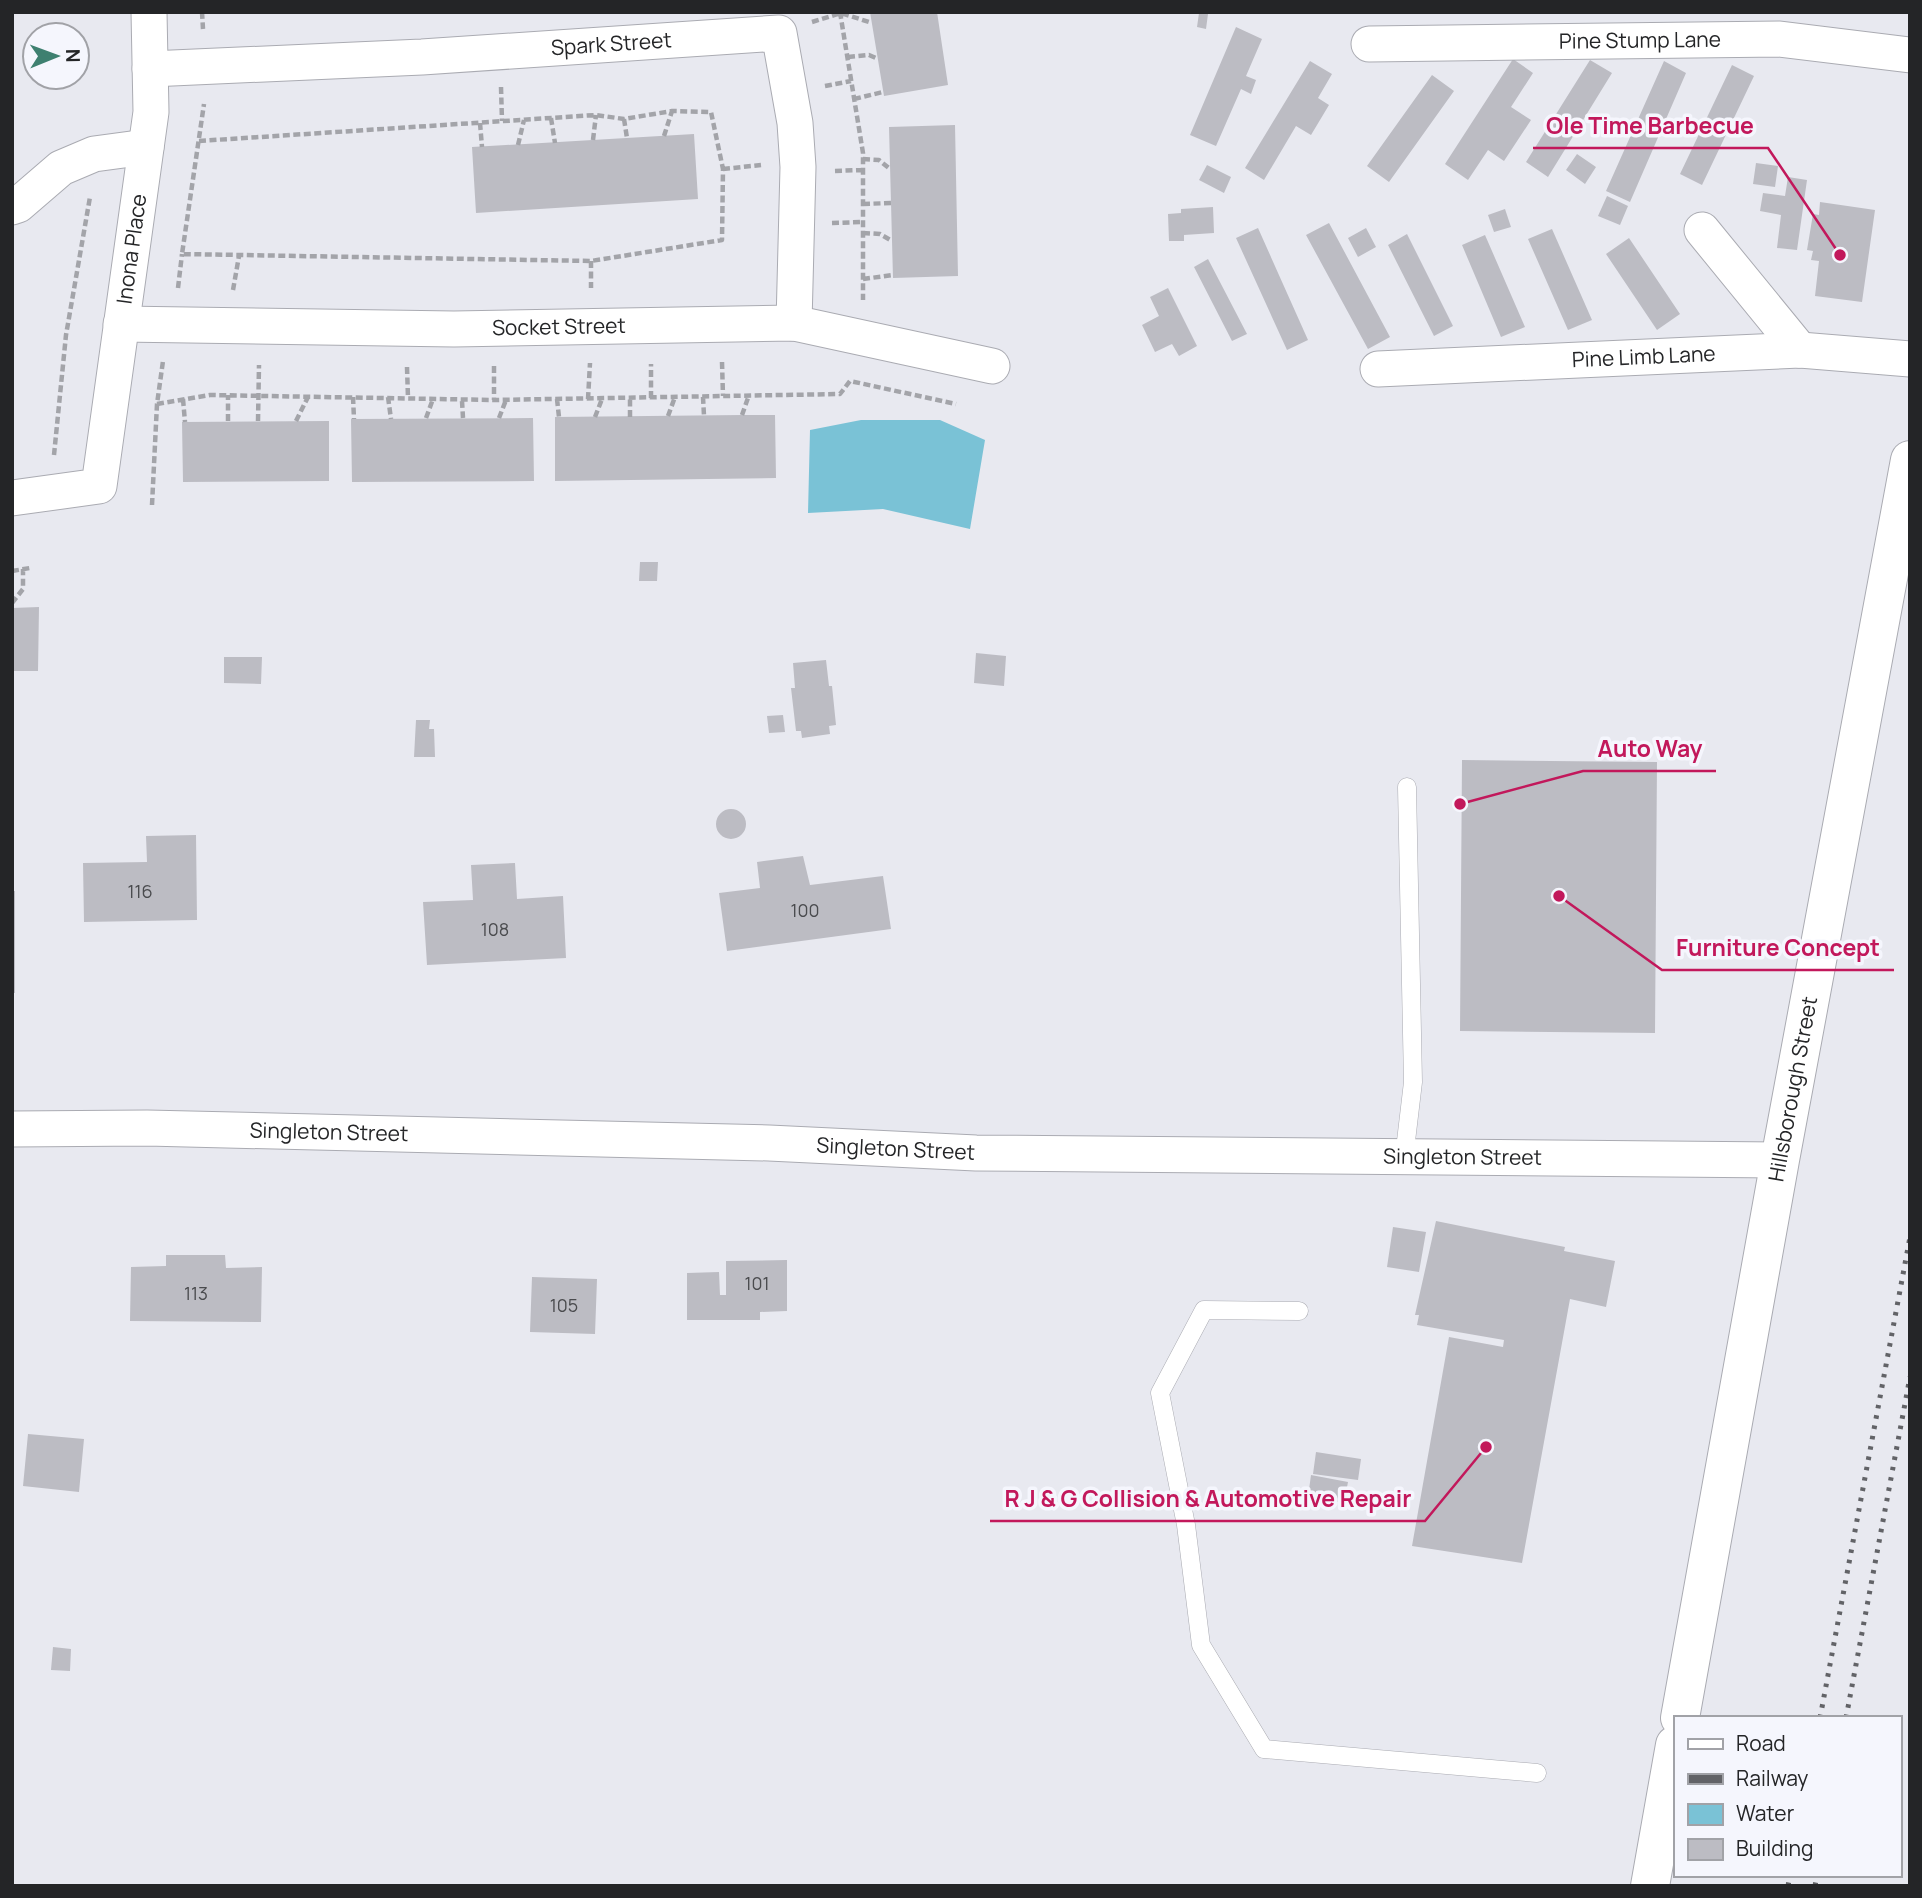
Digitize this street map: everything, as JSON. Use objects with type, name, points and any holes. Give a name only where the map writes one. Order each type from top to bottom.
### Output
[{"type":"main road","name":"Hillsborough Street","points":[[1680,1716],[1910,460]]},
{"type":"main road","points":[[1650,1886],[1674,1751]]},
{"type":"street","name":"Inona Place","points":[[47,493],[99,486],[151,112],[149,12]]},
{"type":"street","name":"Spark Street","points":[[150,69],[422,57],[779,33],[795,123],[798,167],[794,323]]},
{"type":"street","name":"Pine Stump Lane","points":[[1369,44],[1780,39],[1910,55]]},
{"type":"street","points":[[12,207],[18,205],[61,168],[98,153],[146,147]]},
{"type":"street","points":[[1703,230],[1800,349]]},
{"type":"street","name":"Socket Street","points":[[121,324],[454,329],[794,323],[992,366]]},
{"type":"street","name":"Pine Limb Lane","points":[[1378,369],[1800,349],[1910,359]]},
{"type":"street","points":[[12,498],[47,493]]},
{"type":"street","name":"Singleton Street","points":[[12,1129],[147,1128],[769,1143],[976,1153],[1780,1160]]},
{"type":"lane","points":[[1404,1158],[1413,1082],[1407,787]]},
{"type":"lane","points":[[1299,1311],[1204,1310],[1160,1394],[1186,1525],[1201,1645],[1264,1749],[1537,1773]]},
{"type":"path","points":[[872,23],[841,13],[863,159],[863,300],[876,303]]},
{"type":"path","points":[[848,57],[869,55],[878,60]]},
{"type":"path","points":[[199,141],[596,115],[624,119],[672,111],[711,112],[723,169],[722,240],[591,261],[182,254],[205,97],[204,67]]},
{"type":"path","points":[[854,99],[883,92]]},
{"type":"path","points":[[664,136],[672,111]]},
{"type":"path","points":[[593,140],[596,115]]},
{"type":"path","points":[[551,118],[555,143]]},
{"type":"path","points":[[624,119],[627,138]]},
{"type":"path","points":[[518,145],[523,120]]},
{"type":"path","points":[[480,123],[482,147]]},
{"type":"path","points":[[47,493],[52,474],[66,335],[98,153]]},
{"type":"path","points":[[863,159],[879,160],[890,169]]},
{"type":"path","points":[[863,204],[891,203]]},
{"type":"path","points":[[863,233],[880,234],[892,241]]},
{"type":"path","points":[[863,279],[893,275]]},
{"type":"path","points":[[152,505],[157,404],[210,395],[388,397],[462,401],[749,396],[839,394],[850,381],[956,404]]},
{"type":"path","points":[[228,395],[228,421]]},
{"type":"path","points":[[258,396],[258,421]]},
{"type":"path","points":[[742,415],[749,396]]},
{"type":"path","points":[[296,421],[307,397]]},
{"type":"path","points":[[353,397],[354,419]]},
{"type":"path","points":[[388,397],[391,419]]},
{"type":"path","points":[[668,416],[675,397]]},
{"type":"path","points":[[703,397],[704,416]]},
{"type":"path","points":[[630,398],[630,416]]},
{"type":"path","points":[[183,399],[185,422]]},
{"type":"path","points":[[426,418],[433,399]]},
{"type":"path","points":[[557,399],[559,417]]},
{"type":"path","points":[[594,417],[602,399]]},
{"type":"path","points":[[499,418],[506,400]]},
{"type":"path","points":[[462,401],[463,418]]},
{"type":"path","points":[[12,571],[30,568]]},
{"type":"path","points":[[12,603],[23,589],[23,569]]},
{"type":"water","points":[[861,420],[940,420],[985,440],[970,529],[883,509],[808,513],[810,430]]},
{"type":"building","points":[[870,12],[937,12],[948,85],[884,96]]},
{"type":"building","points":[[1199,13],[1208,14],[1206,29],[1197,27]]},
{"type":"building","points":[[1236,27],[1262,39],[1246,76],[1256,80],[1251,94],[1241,89],[1216,146],[1190,135]]},
{"type":"building","points":[[1513,59],[1533,73],[1511,107],[1531,120],[1504,161],[1488,150],[1468,180],[1445,164]]},
{"type":"building","points":[[1590,60],[1612,73],[1548,177],[1526,162]]},
{"type":"building","points":[[1310,61],[1332,74],[1318,98],[1329,105],[1311,135],[1296,126],[1264,180],[1245,168]]},
{"type":"building","points":[[1664,61],[1686,73],[1630,202],[1606,191]]},
{"type":"building","points":[[1732,65],[1754,76],[1702,185],[1680,174]]},
{"type":"building","points":[[1432,75],[1454,91],[1389,182],[1367,166]]},
{"type":"building","points":[[955,125],[958,276],[893,278],[889,127]]},
{"type":"building","points":[[694,134],[698,199],[476,213],[472,147]]},
{"type":"building","points":[[1577,154],[1596,167],[1585,184],[1566,170]]},
{"type":"building","points":[[1756,163],[1778,166],[1775,187],[1753,184]]},
{"type":"building","points":[[1207,165],[1231,177],[1224,193],[1199,180]]},
{"type":"building","points":[[1788,177],[1807,180],[1797,250],[1777,248],[1781,215],[1760,211],[1763,193],[1785,196]]},
{"type":"building","points":[[1607,196],[1628,206],[1620,225],[1598,216]]},
{"type":"building","points":[[1820,202],[1875,210],[1862,302],[1815,296],[1819,261],[1811,260],[1813,251],[1807,250],[1813,214],[1819,215]]},
{"type":"building","points":[[1213,207],[1214,233],[1184,235],[1184,241],[1169,241],[1168,214],[1181,213],[1181,209]]},
{"type":"building","points":[[1505,209],[1511,227],[1494,232],[1488,215]]},
{"type":"building","points":[[1329,223],[1390,337],[1368,349],[1306,235]]},
{"type":"building","points":[[1258,228],[1308,340],[1287,350],[1236,238]]},
{"type":"building","points":[[1366,228],[1376,247],[1358,257],[1348,238]]},
{"type":"building","points":[[1552,229],[1592,320],[1568,330],[1528,239]]},
{"type":"building","points":[[1407,234],[1453,326],[1434,336],[1388,245]]},
{"type":"building","points":[[1485,235],[1525,327],[1501,337],[1462,245]]},
{"type":"building","points":[[1629,238],[1680,314],[1657,330],[1606,254]]},
{"type":"building","points":[[1208,259],[1247,334],[1232,341],[1194,267]]},
{"type":"building","points":[[1168,288],[1197,346],[1179,356],[1172,344],[1155,352],[1142,325],[1159,316],[1150,297]]},
{"type":"building","points":[[775,415],[776,478],[555,481],[555,417]]},
{"type":"building","points":[[533,418],[534,481],[352,482],[351,419]]},
{"type":"building","points":[[329,421],[329,481],[183,482],[182,422]]},
{"type":"building","points":[[640,562],[658,562],[657,581],[639,581]]},
{"type":"building","points":[[39,607],[38,671],[12,671],[12,608]]},
{"type":"building","points":[[976,653],[1006,656],[1004,686],[974,683]]},
{"type":"building","points":[[224,657],[262,657],[261,684],[224,683]]},
{"type":"building","points":[[826,660],[836,725],[829,726],[830,734],[802,738],[801,731],[796,731],[791,688],[795,688],[793,663]]},
{"type":"building","points":[[783,715],[785,732],[769,733],[767,716]]},
{"type":"building","points":[[416,720],[430,720],[429,729],[434,729],[435,757],[414,757]]},
{"type":"building","points":[[1462,760],[1657,762],[1655,1033],[1460,1031]]},
{"type":"building","points":[[731,809],[742,813],[746,824],[742,835],[731,839],[720,835],[716,824],[720,813]]},
{"type":"building","points":[[196,835],[197,920],[84,922],[83,863],[147,862],[146,836]]},
{"type":"building","points":[[803,856],[810,885],[883,876],[891,929],[727,951],[719,893],[760,888],[757,862]]},
{"type":"building","points":[[515,863],[517,899],[563,896],[566,958],[427,965],[423,902],[473,900],[471,865]]},
{"type":"building","points":[[12,891],[15,891],[15,993],[12,993]]},
{"type":"building","points":[[1436,1221],[1565,1247],[1564,1251],[1615,1261],[1606,1307],[1570,1299],[1522,1563],[1412,1546],[1449,1337],[1503,1347],[1504,1340],[1417,1325],[1419,1315],[1415,1315]]},
{"type":"building","points":[[1393,1227],[1426,1232],[1419,1272],[1387,1267]]},
{"type":"building","points":[[166,1255],[225,1255],[226,1268],[262,1267],[261,1322],[130,1321],[131,1267],[166,1266]]},
{"type":"building","points":[[787,1260],[787,1311],[760,1312],[760,1320],[687,1320],[687,1273],[719,1272],[720,1295],[726,1295],[726,1261]]},
{"type":"building","points":[[532,1277],[597,1279],[595,1334],[530,1332]]},
{"type":"building","points":[[28,1434],[84,1439],[79,1492],[23,1486]]},
{"type":"building","points":[[1316,1452],[1361,1459],[1358,1480],[1313,1474]]},
{"type":"building","points":[[1311,1475],[1348,1482],[1344,1503],[1308,1497]]},
{"type":"building","points":[[53,1647],[71,1649],[70,1671],[51,1670]]},
{"type":"railway","points":[[1820,1716],[1910,1237]]},
{"type":"railway","points":[[1846,1716],[1910,1377]]},
{"type":"railway","points":[[1788,1886],[1790,1877]]},
{"type":"railway","points":[[1815,1886],[1817,1877]]},
{"type":"place","name":"Ole Time Barbecue","points":[[1840,255]]},
{"type":"place","name":"Auto Way","points":[[1460,804]]},
{"type":"place","name":"Furniture Concept","points":[[1559,896]]},
{"type":"place","name":"R J & G Collision & Automotive Repair","points":[[1486,1447]]}]
